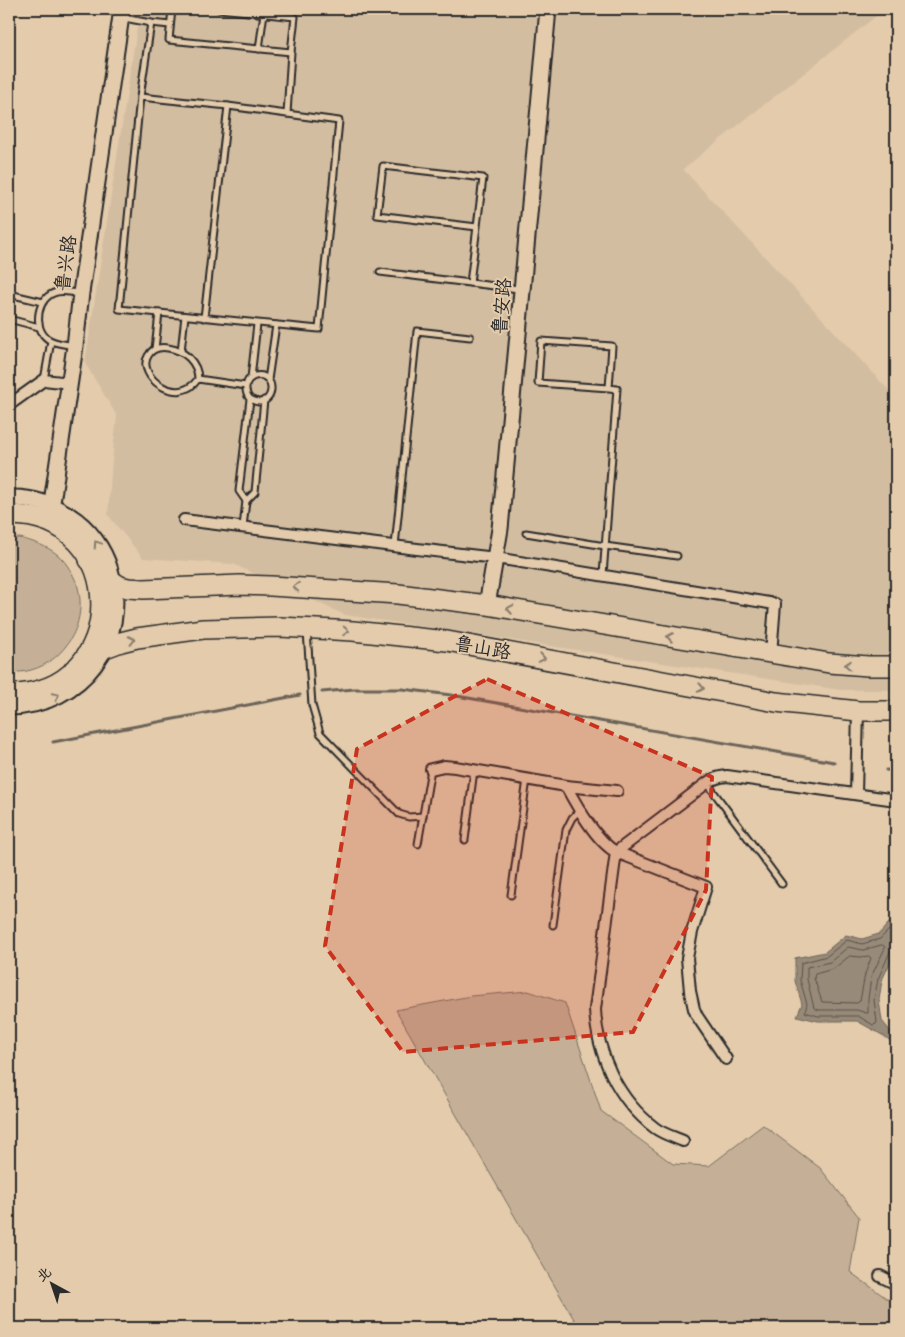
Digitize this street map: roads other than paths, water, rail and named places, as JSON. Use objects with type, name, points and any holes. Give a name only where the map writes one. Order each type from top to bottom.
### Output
[{"type":"highway","points":[[9,516],[25,516],[42,520],[51,515],[61,530],[82,548],[96,573],[102,602],[97,632],[92,645],[74,669],[64,678],[46,688],[30,693],[9,694]]},
{"type":"highway","points":[[89,560],[106,577],[128,588],[239,585],[398,594],[488,605],[830,663],[896,666]]},
{"type":"highway","name":"鲁山路","points":[[74,669],[105,648],[137,638],[203,629],[307,628],[447,641],[776,702],[858,711],[896,711]]},
{"type":"street","name":"鲁安路","points":[[488,605],[500,529],[548,9]]},
{"type":"street","name":"鲁兴路","points":[[51,515],[121,13]]},
{"type":"street","points":[[9,404],[44,380],[70,383]]},
{"type":"street","points":[[9,498],[27,499],[51,515],[74,518],[90,534],[103,552],[114,582],[116,601],[109,639],[97,662],[87,674],[68,690],[54,698],[39,703],[9,707]]},
{"type":"street","points":[[184,520],[496,558],[775,604],[771,654]]},
{"type":"street","points":[[856,794],[858,711]]},
{"type":"street","points":[[431,769],[444,766],[566,786],[617,791]]},
{"type":"street","points":[[683,1141],[656,1128],[636,1111],[618,1088],[601,1050],[596,1010],[616,852],[714,778],[727,776],[896,800]]},
{"type":"street","points":[[566,786],[580,810],[609,848],[706,887],[688,947],[690,991],[694,1010],[726,1059]]},
{"type":"street","points":[[880,1276],[896,1284]]},
{"type":"lane","points":[[172,9],[168,40],[291,52]]},
{"type":"lane","points":[[219,9],[295,17],[288,114]]},
{"type":"lane","points":[[121,13],[151,23],[170,25]]},
{"type":"lane","points":[[259,49],[264,13]]},
{"type":"lane","points":[[140,97],[228,106],[339,121],[319,330],[119,309],[140,97],[151,23]]},
{"type":"lane","points":[[204,318],[228,106]]},
{"type":"lane","points":[[470,283],[477,227],[483,178],[383,166],[377,215],[477,227]]},
{"type":"lane","points":[[380,272],[522,289]]},
{"type":"lane","points":[[75,346],[51,341],[44,335],[38,321],[38,313],[43,302],[57,292],[81,293]]},
{"type":"lane","points":[[9,294],[43,302]]},
{"type":"lane","points":[[155,349],[159,313]]},
{"type":"lane","points":[[180,351],[185,316]]},
{"type":"lane","points":[[9,319],[40,326]]},
{"type":"lane","points":[[251,378],[265,377],[270,382],[272,389],[270,396],[257,402],[250,399],[246,393],[246,386],[251,378],[258,324]]},
{"type":"lane","points":[[268,380],[276,325]]},
{"type":"lane","points":[[395,546],[417,331],[470,336]]},
{"type":"lane","points":[[44,380],[51,341]]},
{"type":"lane","points":[[603,575],[617,388],[609,388],[538,383],[541,341],[612,346],[609,388]]},
{"type":"lane","points":[[167,348],[180,351],[194,364],[198,373],[198,379],[195,384],[183,390],[174,391],[160,385],[150,376],[146,362],[148,355],[155,349],[167,348]]},
{"type":"lane","points":[[198,379],[246,386]]},
{"type":"lane","points":[[246,501],[239,491],[250,399]]},
{"type":"lane","points":[[243,527],[246,501],[255,492],[264,400]]},
{"type":"lane","points":[[526,533],[677,556]]},
{"type":"lane","points":[[307,628],[312,705],[320,733],[399,814],[409,817],[422,816]]},
{"type":"lane","points":[[418,844],[431,769]]},
{"type":"lane","points":[[465,840],[474,770]]},
{"type":"lane","points":[[511,895],[527,779]]},
{"type":"lane","points":[[707,783],[782,884]]},
{"type":"lane","points":[[553,925],[566,830],[572,818],[580,810]]},
{"type":"water","points":[[896,915],[896,950],[882,980],[879,1000],[882,1021],[896,1038],[896,1045],[857,1021],[818,1021],[797,1016],[802,1004],[795,981],[795,958],[825,952],[846,935],[862,939],[879,934]]},
{"type":"waterway","points":[[322,692],[354,689],[402,689],[451,695],[834,762]]},
{"type":"waterway","points":[[53,742],[300,695]]},
{"type":"waterway","points":[[886,770],[896,771]]}]
